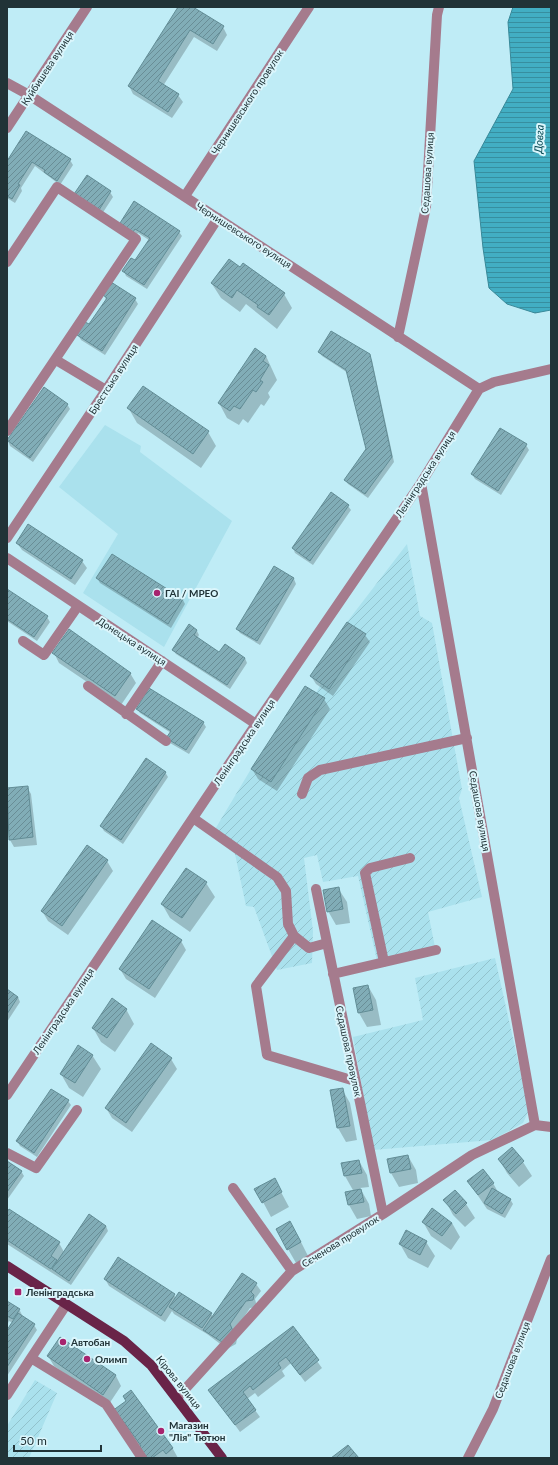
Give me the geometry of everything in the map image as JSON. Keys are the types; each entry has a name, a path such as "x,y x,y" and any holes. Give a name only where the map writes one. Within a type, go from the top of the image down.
{"main road":[{"name":"Кірова вулиця","path":"7,1266 124,1341 152,1365 222,1458"}],"street":[{"name":"Куйбишева вулиця","path":"7,128 87,7"},
{"name":"Чернишевського провулок","path":"185,196 309,7"},
{"name":"Седашова вулиця","path":"398,337 426,207 437,15 439,7"},
{"name":"Чернишевського вулиця","path":"7,83 29,95 185,196 479,389"},
{"path":"7,262 57,187 136,239 7,431"},
{"name":"Брестська вулиця","path":"7,538 218,218"},
{"path":"56,360 106,390"},
{"path":"479,389 494,382 551,369"},
{"name":"Ленінградська вулиця","path":"7,1095 256,724 421,483 479,389"},
{"name":"Седашова вулиця","path":"421,483 535,1125"},
{"name":"Донецька вулиця","path":"7,558 256,724"},
{"path":"23,641 44,655 78,606"},
{"path":"126,714 162,661"},
{"path":"88,686 166,741"},
{"path":"302,794 308,778 320,770 467,738"},
{"path":"193,818 278,877 286,891 288,924 294,936 309,948 327,943"},
{"path":"384,962 365,872 370,868 410,858"},
{"name":"Седашова провулок","path":"316,888 383,1214"},
{"path":"294,936 256,986 267,1055 356,1081"},
{"path":"333,974 436,950"},
{"path":"7,1153 36,1168 77,1110"},
{"path":"535,1125 551,1127"},
{"name":"Сєченова провулок","path":"177,1398 292,1271 472,1156 535,1125"},
{"path":"233,1188 292,1271"},
{"name":"Седашова вулиця","path":"468,1458 493,1409 551,1259"},
{"path":"7,1395 66,1305"},
{"path":"31,1358 106,1404 142,1458"}],"shaded area":[{"path":"105,425 141,446 140,452 232,521 164,647 83,593 118,534 59,487"},
{"path":"407,544 420,616 432,623 462,789 459,798 482,897 428,912 436,952 378,965 358,876 323,882 317,855 304,858 313,931 312,963 277,970 254,907 246,906 235,854 211,836 251,769 271,782 325,699 316,693 321,684 329,689 366,635 347,622"},
{"path":"495,958 529,1110 523,1123 492,1140 373,1150 353,1037 423,1020 415,978"},
{"path":"35,1380 57,1393 29,1458 7,1458 7,1426"}],"water":[{"name":"Довга","path":"513,7 551,7 551,310 535,313 507,304 489,288 483,248 474,161 513,89 508,22"}],"building":[{"path":"178,7 193,7 224,26 213,44 190,30 158,81 179,94 168,112 128,86"},
{"path":"26,131 71,159 57,181 44,172 45,170 32,162 18,184 20,185 12,199 7,196 7,161"},
{"path":"87,175 111,191 99,210 74,194"},
{"path":"134,201 180,231 144,285 122,271 131,258 135,260 150,238 135,229 133,232 120,223"},
{"path":"229,259 240,267 243,263 285,293 269,315 237,290 232,298 211,283"},
{"path":"111,282 136,298 102,351 77,335 85,322 89,324 107,298 103,295"},
{"path":"331,331 370,354 392,457 365,494 344,480 366,449 346,370 318,352"},
{"path":"255,348 266,356 263,361 269,365 260,380 263,382 256,392 253,390 240,409 234,406 230,411 218,403"},
{"path":"143,386 209,431 193,454 127,408"},
{"path":"44,387 68,404 30,458 7,440"},
{"path":"500,428 527,444 498,491 471,474"},
{"path":"331,492 349,505 310,561 292,548"},
{"path":"28,524 83,560 71,579 16,543"},
{"path":"112,554 183,599 168,624 96,578"},
{"path":"274,566 294,578 257,641 236,629"},
{"path":"7,589 48,616 34,637 7,619"},
{"path":"347,622 366,634 329,689 310,676"},
{"path":"189,624 197,630 194,635 219,652 225,644 245,658 227,685 172,650"},
{"path":"69,629 131,673 115,696 52,653"},
{"path":"305,686 325,698 271,782 251,769"},
{"path":"149,688 204,722 186,750 166,738 171,731 136,709"},
{"path":"146,758 166,772 121,840 100,826"},
{"path":"28,786 33,837 9,840 7,788"},
{"path":"87,845 108,860 62,926 41,911"},
{"path":"186,868 207,882 182,918 161,904"},
{"path":"339,887 343,909 327,912 323,890"},
{"path":"152,920 182,940 149,989 119,969"},
{"path":"368,985 373,1010 358,1013 353,988"},
{"path":"7,989 18,997 7,1014"},
{"path":"112,998 127,1009 107,1038 92,1028"},
{"path":"151,1043 172,1058 126,1123 105,1108"},
{"path":"78,1045 93,1055 75,1083 60,1074"},
{"path":"343,1088 350,1126 337,1128 330,1090"},
{"path":"51,1089 69,1100 34,1153 16,1141"},
{"path":"512,1147 524,1161 510,1174 498,1159"},
{"path":"408,1155 411,1169 390,1173 387,1159"},
{"path":"359,1160 362,1173 344,1176 341,1163"},
{"path":"7,1161 22,1171 7,1192"},
{"path":"483,1169 494,1183 478,1195 467,1181"},
{"path":"275,1178 282,1192 262,1203 254,1189"},
{"path":"492,1188 511,1199 502,1214 484,1203"},
{"path":"361,1189 364,1202 348,1205 345,1192"},
{"path":"455,1190 467,1203 456,1214 443,1200"},
{"path":"432,1208 452,1223 442,1236 422,1222"},
{"path":"9,1209 60,1242 51,1256 57,1260 51,1269 7,1240 7,1212"},
{"path":"89,1214 106,1226 69,1281 52,1269"},
{"path":"290,1221 301,1242 287,1250 276,1229"},
{"path":"406,1230 427,1241 420,1255 399,1244"},
{"path":"118,1257 175,1294 161,1316 104,1279"},
{"path":"242,1273 257,1283 251,1292 254,1295 253,1300 246,1301 230,1324 233,1331 222,1342 203,1330"},
{"path":"179,1292 212,1313 202,1328 169,1307"},
{"path":"7,1301 20,1309 13,1319 7,1316"},
{"path":"18,1313 35,1324 7,1367 7,1330"},
{"path":"293,1326 319,1360 300,1375 286,1357 278,1363 281,1368 253,1390 250,1386 243,1392 256,1410 235,1425 208,1390"},
{"path":"60,1337 116,1375 103,1395 47,1356"},
{"path":"131,1390 173,1448 166,1454 163,1450 152,1458 147,1458 139,1447 141,1446 124,1422 112,1411 126,1401 123,1396"},
{"path":"348,1445 359,1458 331,1458"}],"place":[{"name":"ГАІ / МРЕО","path":"157,593"},
{"name":"Ленінградська","path":"18,1292"},
{"name":"Автобан","path":"63,1342"},
{"name":"Олимп","path":"87,1359"},
{"name":"Магазин \"Лія\" Тютюн","path":"161,1431"}]}
